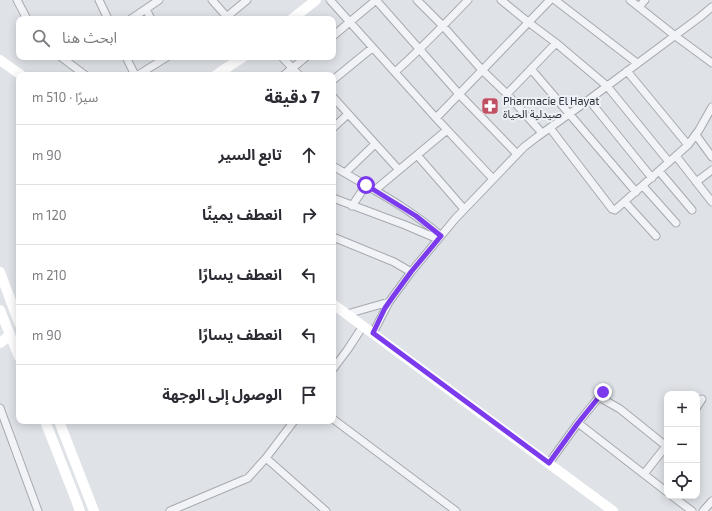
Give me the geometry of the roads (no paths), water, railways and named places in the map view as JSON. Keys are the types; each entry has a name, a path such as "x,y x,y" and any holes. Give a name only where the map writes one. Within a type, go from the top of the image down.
{"main road":[{"path":"296,16 316,0"},
{"path":"0,60 17,72"},
{"path":"220,72 238,60"},
{"path":"0,272 16,313"},
{"path":"336,306 613,511"},
{"path":"0,310 3,326 10,335 16,349"},
{"path":"0,343 10,335"},
{"path":"46,424 80,511"},
{"path":"60,424 94,511"}],"street":[{"path":"17,0 26,16"},
{"path":"99,0 107,16"},
{"path":"136,16 159,0"},
{"path":"212,0 224,16"},
{"path":"228,16 247,0"},
{"path":"330,0 372,48 493,179"},
{"path":"336,34 376,0 459,94 517,154"},
{"path":"417,0 443,26 482,70 507,94 542,133"},
{"path":"395,72 468,0"},
{"path":"501,0 556,43 607,86 669,162"},
{"path":"436,118 550,0"},
{"path":"555,0 637,63"},
{"path":"630,0 712,63"},
{"path":"639,7 645,0"},
{"path":"373,333 389,302 411,272 464,209 517,154 531,141 712,7"},
{"path":"146,9 150,16"},
{"path":"507,94 556,43"},
{"path":"336,78 372,48"},
{"path":"65,60 81,72"},
{"path":"128,60 135,72"},
{"path":"142,72 162,60"},
{"path":"285,60 296,72"},
{"path":"287,72 302,60"},
{"path":"531,69 636,192"},
{"path":"627,71 688,145"},
{"path":"336,100 399,170"},
{"path":"588,100 652,178"},
{"path":"550,128 612,209 615,210 688,145 712,109"},
{"path":"336,125 348,114"},
{"path":"375,190 447,130"},
{"path":"696,135 712,157"},
{"path":"345,173 375,144"},
{"path":"417,155 464,209"},
{"path":"676,156 712,202"},
{"path":"336,168 416,216 440,238"},
{"path":"696,182 712,170"},
{"path":"659,171 692,210"},
{"path":"352,206 366,185"},
{"path":"643,186 676,223"},
{"path":"336,199 440,238"},
{"path":"625,202 656,236"},
{"path":"336,238 394,262 411,272"},
{"path":"347,314 389,302"},
{"path":"336,365 363,326"},
{"path":"549,463 578,423 601,395 664,444"},
{"path":"0,408 38,511"},
{"path":"336,421 456,511"},
{"path":"578,423 664,490"},
{"path":"170,511 248,478 266,458 292,424"},
{"path":"644,474 664,449"},
{"path":"266,458 326,511"},
{"path":"676,499 692,511"},
{"path":"703,511 712,501"}],"place":[{"name":"Pharmacie El Hayat صيدلية الحياة","path":"490,106"}]}
